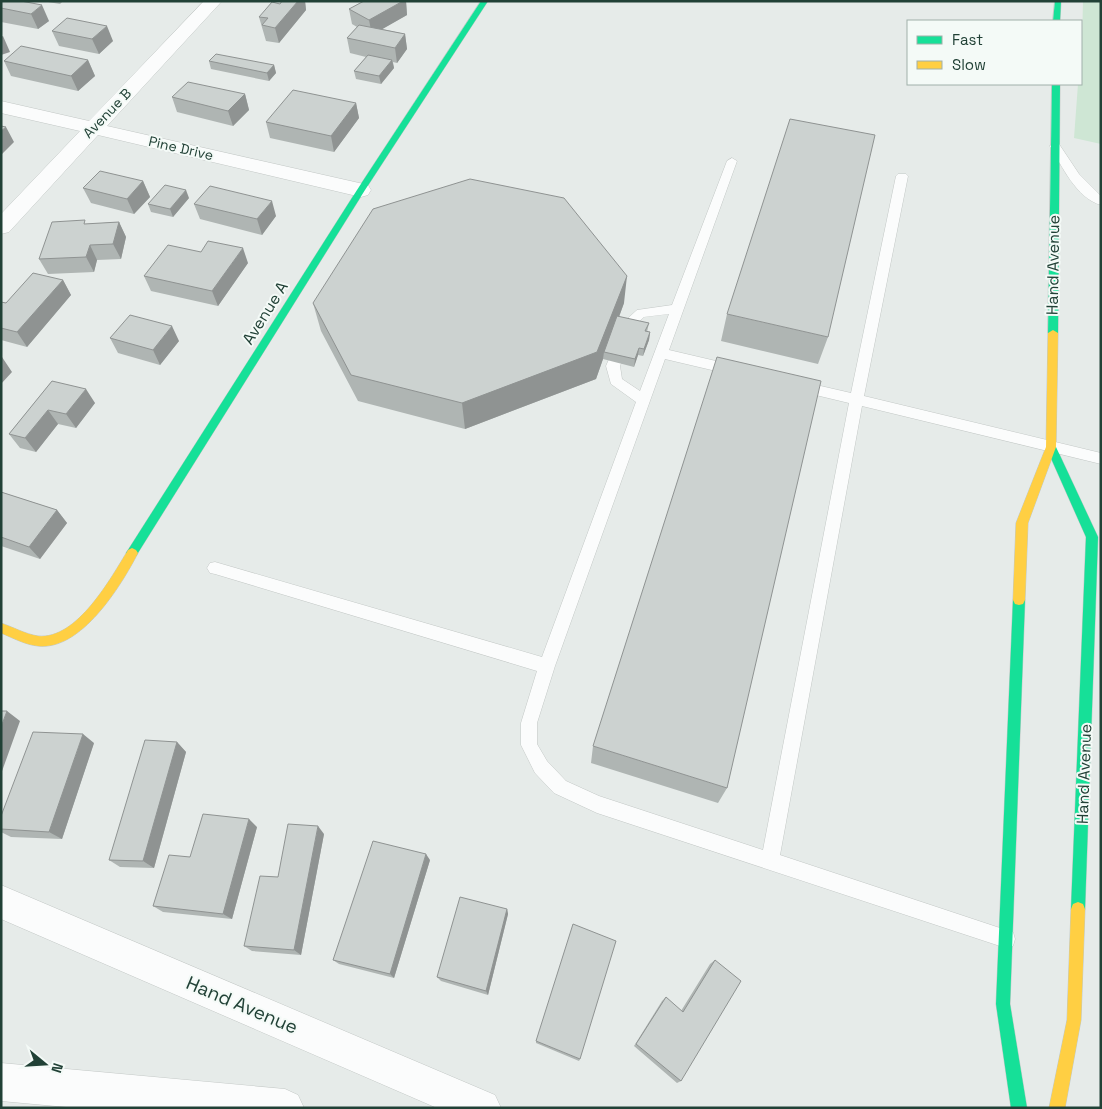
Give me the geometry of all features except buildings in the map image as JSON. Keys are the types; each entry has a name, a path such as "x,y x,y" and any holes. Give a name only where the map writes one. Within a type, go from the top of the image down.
{"street":[{"name":"Avenue B","path":"1,227 214,1"},
{"name":"Avenue A","path":"1,628 39,641 66,636 99,605 361,190 485,1"},
{"path":"1057,20 1058,1"},
{"name":"Hand Avenue","path":"1019,1108 1003,1004 1022,523 1051,447 1056,85"},
{"name":"Pine Drive","path":"1,106 361,190"},
{"name":"Hand Avenue","path":"1051,447 1092,537 1074,1020 1057,1108"},
{"name":"Hand Avenue","path":"1,902 482,1108"},
{"path":"1,1082 285,1108"}],"lane":[{"path":"1055,146 1077,181 1089,195 1101,201"},
{"path":"732,161 547,666 529,723 529,745 541,767 560,787 597,804 1006,939"},
{"path":"770,861 857,400 902,176"},
{"path":"644,401 616,381 613,366 630,323 641,312 678,309"},
{"path":"661,353 745,373"},
{"path":"782,382 956,422 1101,459"},
{"path":"215,568 547,666"}],"green space":[{"path":"1083,1 1101,1 1101,144 1074,138 1078,85 1082,85"}],"traffic: fast":[{"path":"132,553 361,190 485,1"},
{"path":"1057,20 1058,1"},
{"path":"1053,333 1056,85"},
{"path":"1051,447 1092,537 1078,909"},
{"path":"1019,600 1003,1004 1019,1108"}],"traffic: slow":[{"path":"1019,600 1022,523 1051,447 1053,333"},
{"path":"1,628 38,641 53,640 67,634 93,610 132,553"},
{"path":"1057,1108 1074,1020 1078,909"}]}
